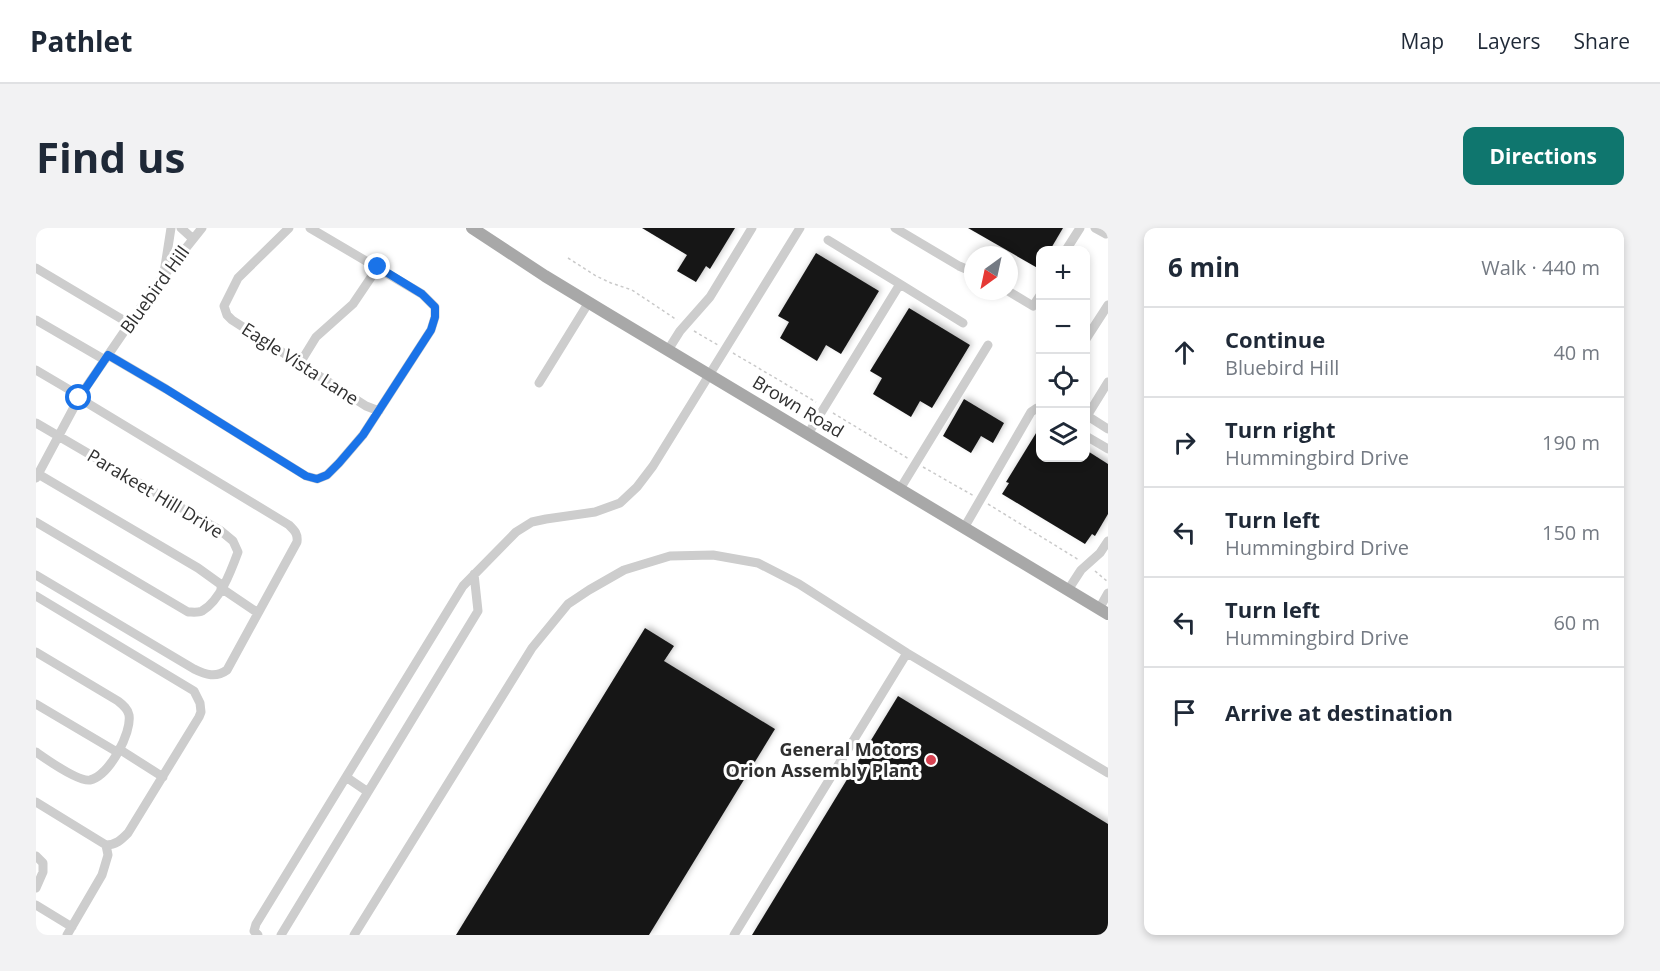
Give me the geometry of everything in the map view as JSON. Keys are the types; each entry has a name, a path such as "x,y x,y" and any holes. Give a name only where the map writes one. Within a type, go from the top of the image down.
{"main road":[{"name":"Brown Road","path":"472,228 668,350 1103,611"}],"street":[{"path":"164,275 171,228"},
{"path":"181,228 192,238"},
{"name":"Bluebird Hill","path":"37,476 79,397 164,275 202,228"},
{"name":"Eagle Vista Lane","path":"290,228 238,278 224,306 227,315 366,406 378,411"},
{"path":"36,320 166,389 306,476 317,479 327,475 363,435 431,330 435,307 422,294 310,228"},
{"path":"668,350 710,297 752,228"},
{"path":"258,935 254,931 256,924 463,586 516,532 532,522 595,512 620,503 637,487 653,466 800,228"},
{"path":"895,228 964,268"},
{"path":"1069,246 1080,228"},
{"path":"1095,228 1106,234 1108,230"},
{"path":"828,240 963,323"},
{"path":"300,363 316,337 353,304 378,267"},
{"path":"36,268 130,324"},
{"path":"808,434 900,284"},
{"path":"1018,297 1033,306 1037,300"},
{"path":"539,383 589,302"},
{"path":"1090,333 1108,305"},
{"path":"900,489 988,345"},
{"path":"36,370 221,484 295,531 298,536 297,542 228,670 218,675 210,675 194,669 36,575"},
{"path":"1090,409 1108,382"},
{"path":"964,528 1031,412 1036,409"},
{"path":"1090,417 1107,426"},
{"name":"Parakeet Hill Drive","path":"36,423 221,531 233,541 238,552 228,578 212,603 201,612 188,612 36,522"},
{"path":"1090,438 1108,449"},
{"path":"37,476 198,568 258,613"},
{"path":"1068,590 1081,570 1100,553 1108,541"},
{"path":"354,935 532,648 568,604 624,570 670,556 713,555 759,563 799,584 908,653 1108,773"},
{"path":"281,935 478,611 474,574"},
{"path":"1103,611 1108,593"},
{"path":"36,596 194,692 200,703 201,712 128,833 113,845 106,845 36,802"},
{"path":"36,652 125,706 129,713 129,724 124,741 105,771 90,780 66,772 36,752"},
{"path":"734,935 908,653"},
{"path":"36,704 163,777"},
{"path":"346,777 368,792"},
{"path":"36,905 70,931 102,875 108,855 106,845"},
{"path":"36,856 43,863 43,872 36,888"}],"path":[{"path":"567,258 611,284 632,290 686,325 1087,565 1108,582"}],"building":[{"path":"642,228 735,228 710,269 706,266 696,282 677,271 687,255"},
{"path":"968,228 1063,228 1052,246 1036,246 1036,267 1018,257 1018,246 999,246"},
{"path":"816,253 879,291 841,354 826,345 817,361 780,338 789,322 778,316"},
{"path":"909,308 970,345 932,408 920,401 911,417 873,394 882,378 870,371"},
{"path":"964,399 1004,423 993,443 981,436 971,453 943,436"},
{"path":"1036,433 1036,462 1090,462 1090,453 1108,464 1108,514 1095,536 1092,534 1085,544 1002,494 1009,483 1006,482"},
{"path":"645,628 674,646 664,661 775,729 649,935 456,935"},
{"name":"General Motors Orion Assembly Plant","path":"898,696 1108,824 1108,935 752,935"}],"place":[{"name":"General Motors Orion Assembly Plant","path":"931,760"}],"route":[{"path":"79,398 108,355 306,476 317,479 327,475 363,435 418,352 431,330 435,317 435,307 422,294 378,267"}]}
